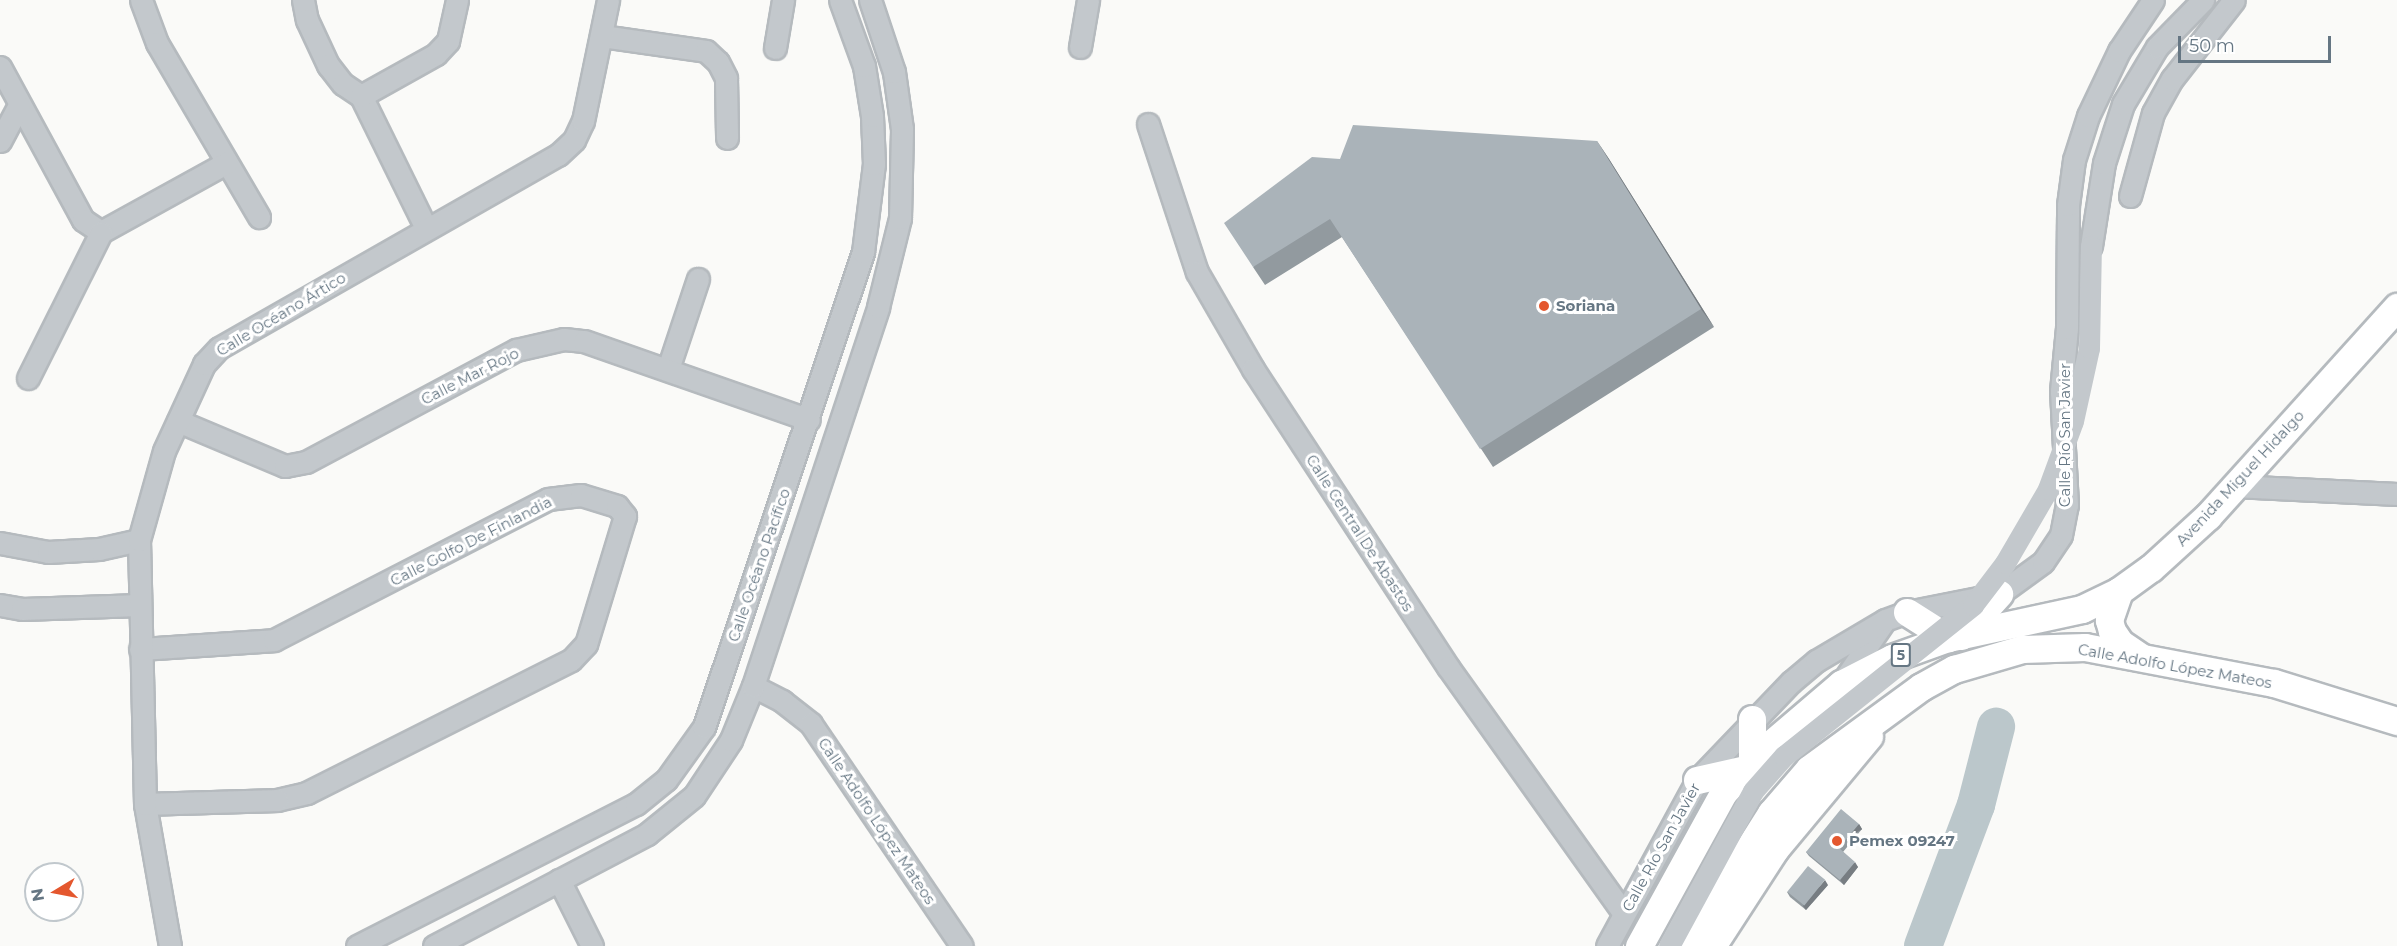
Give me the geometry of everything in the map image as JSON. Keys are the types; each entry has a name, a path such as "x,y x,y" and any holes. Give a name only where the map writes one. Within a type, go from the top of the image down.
{"main road":[{"name":"Avenida Miguel Hidalgo","path":"1639,946 1715,805 1748,765 1841,684 1892,658 1954,637 2082,609 2119,591 2181,543 2397,307"},
{"path":"2119,591 2109,620 2112,631 2120,644 2142,658"},
{"path":"1896,616 1954,637 1999,594"},
{"name":"Calle Adolfo López Mateos","path":"1891,709 1954,669 2022,649 2085,647 2274,683 2397,722"},
{"path":"1687,946 1771,813 1809,769 1891,709"},
{"path":"1712,946 1775,849 1891,709"},
{"path":"1697,780 1748,765 1752,719"}],"street":[{"path":"141,0 157,43 226,164 259,216"},
{"path":"303,0 306,20 328,65 343,84 361,96 426,228"},
{"path":"361,96 436,54 448,41 457,0"},
{"name":"Calle Océano Ártico","path":"170,946 144,804 139,540 164,452 204,364 219,348 426,228 558,155 574,140 583,121 608,0"},
{"path":"775,48 783,0"},
{"name":"Calle Océano Pacífico","path":"357,946 636,804 666,780 705,727 863,252 871,207 874,164 870,106 864,66 840,0"},
{"name":"Calle Océano Pacífico","path":"434,946 647,834 694,796 731,740 753,686 878,307 900,219 902,129 894,72 870,0"},
{"path":"1080,47 1088,0"},
{"name":"Calle Río San Javier","path":"1606,946 1697,780 1752,719 1816,661 1896,616 1999,594 2043,562 2061,535 2067,505 2061,391 2067,328 2068,205 2074,160 2088,116 2119,51 2153,0"},
{"path":"1668,946 1728,831 1753,791 1776,765 1973,605 2005,563 2048,489 2073,421 2089,348 2091,246 2104,163 2123,104 2157,47 2202,0"},
{"path":"2130,196 2153,113 2172,79 2234,0"},
{"path":"602,36 706,51 718,62 726,78 727,138"},
{"path":"0,67 19,106 83,220 101,232"},
{"path":"0,141 19,106"},
{"name":"Calle Central De Abastos","path":"1148,124 1197,272 1253,369 1448,667 1624,914"},
{"path":"28,378 101,232 226,164"},
{"path":"668,369 698,279"},
{"name":"Calle Mar Rojo","path":"178,421 285,466 306,462 516,350 542,343 584,341 808,420"},
{"path":"2254,465 2285,488"},
{"path":"2234,486 2397,494"},
{"name":"Calle Golfo De Finlandia","path":"140,649 274,640 548,500 580,495 617,506 625,516 586,644 571,660 307,793 277,800 144,804"},
{"path":"0,543 48,552 99,549 139,540"},
{"path":"1,606 140,605"},
{"path":"1841,684 1896,616"},
{"name":"Calle Adolfo López Mateos","path":"753,686 782,701 811,724 962,946"},
{"path":"559,880 592,946"},
{"name":"Calle Océano Ártico","path":"165,923 183,946"}],"building":[{"name":"Soriana","path":"1353,125 1597,141 1701,309 1480,449 1330,219 1253,267 1224,223 1312,157 1340,159"},
{"name":"Pemex 09247","path":"1841,809 1859,824 1839,848 1855,862 1840,880 1806,852"},
{"name":"Pemex 09247","path":"1808,866 1825,880 1804,905 1787,892"}],"waterway":[{"path":"1923,946 1976,805 1996,727"}],"place":[{"name":"Soriana","path":"1544,306"},
{"name":"Pemex 09247","path":"1837,841"}]}
